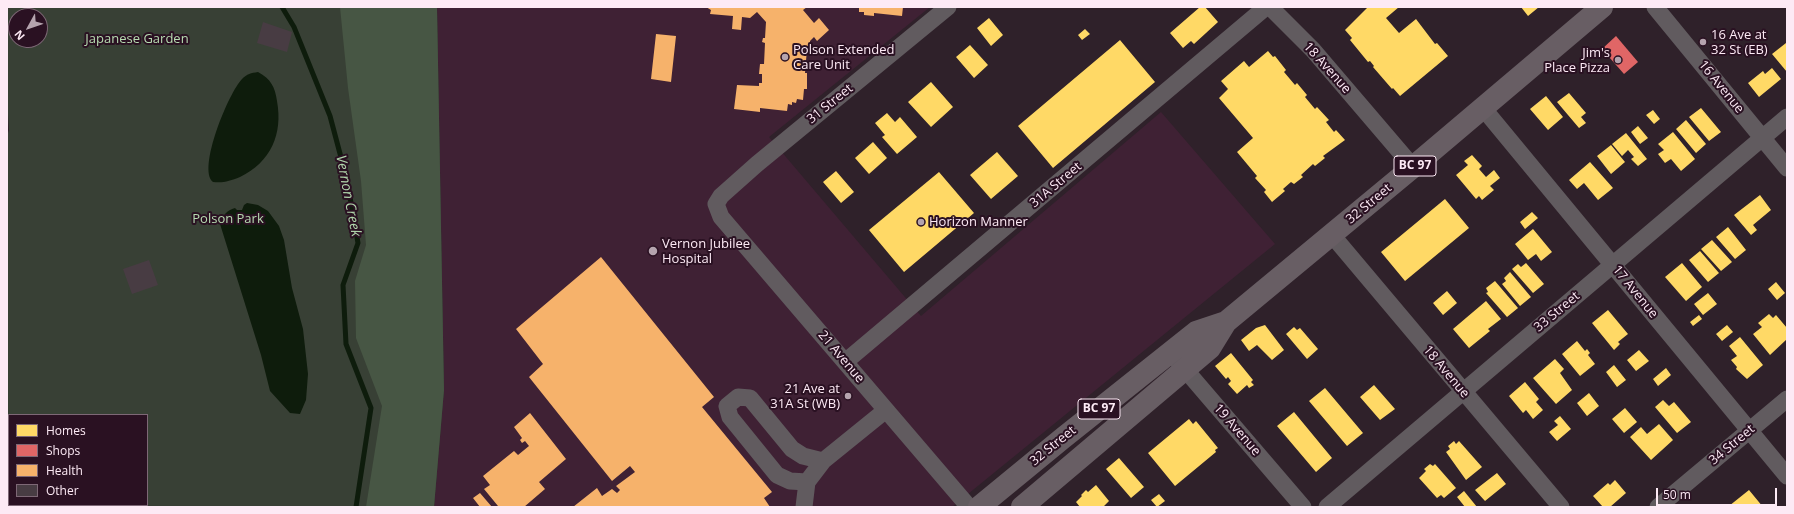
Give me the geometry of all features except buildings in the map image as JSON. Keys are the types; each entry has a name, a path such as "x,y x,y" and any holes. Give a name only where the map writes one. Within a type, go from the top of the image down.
{"highway":[{"name":"32 Street","path":"1022,507 1210,348 1226,322 1332,235 1602,7"},
{"name":"32 Street","path":"979,507 1196,332 1226,322"}],"street":[{"name":"31 Street","path":"716,204 722,196 757,164 948,7"},
{"name":"31A Street","path":"845,362 1266,7"},
{"name":"18 Avenue","path":"1270,7 1313,50 1413,167"},
{"name":"16 Avenue","path":"1655,7 1787,168"},
{"name":"17 Avenue","path":"1483,108 1787,476"},
{"name":"33 Street","path":"1327,507 1787,117"},
{"name":"21 Avenue","path":"716,204 721,217 968,507"},
{"name":"18 Avenue","path":"1332,235 1561,507"},
{"name":"19 Avenue","path":"1171,352 1303,507"},
{"path":"807,482 790,481 777,475 730,417 728,406 738,397 750,398 792,449 803,456 823,461"},
{"name":"34 Street","path":"1658,507 1787,399"},
{"path":"804,507 807,482 823,461 886,410"}],"shaded area":[{"path":"340,7 437,7 444,390 434,507 366,507 382,406 356,338 355,281 366,245 361,181 348,88"},
{"name":"Vernon Jubilee Hospital","path":"437,7 930,7 769,137 921,316 1161,112 1275,244 952,507 434,507 444,390"},
{"path":"258,72 272,84 276,96 278,125 272,146 267,155 251,171 230,181 213,182 209,174 209,162 212,147 223,114 236,87 242,79 249,74"},
{"path":"247,203 258,205 268,211 279,226 284,240 292,288 303,329 308,374 306,400 300,414 290,413 270,391 261,355 220,224 222,218 227,212 235,208 237,210 242,210 244,205"}],"green space":[{"name":"Polson Park","path":"7,7 437,7 444,390 434,507 7,507 7,136 9,130 7,99"}],"waterway":[{"name":"Vernon Creek","path":"282,7 294,27 330,116 347,180 358,243 343,285 346,344 371,408 356,507"}],"place":[{"name":"16 Ave at 32 St (EB)","path":"1703,42"},
{"name":"Polson Extended Care Unit","path":"785,57"},
{"name":"Jim's Place Pizza","path":"1618,60"},
{"name":"Horizon Manner","path":"921,222"},
{"name":"Vernon Jubilee Hospital","path":"653,251"},
{"name":"21 Ave at 31A St (WB)","path":"848,396"}],"park label":[{"name":"Japanese Garden","path":"137,39"}]}
